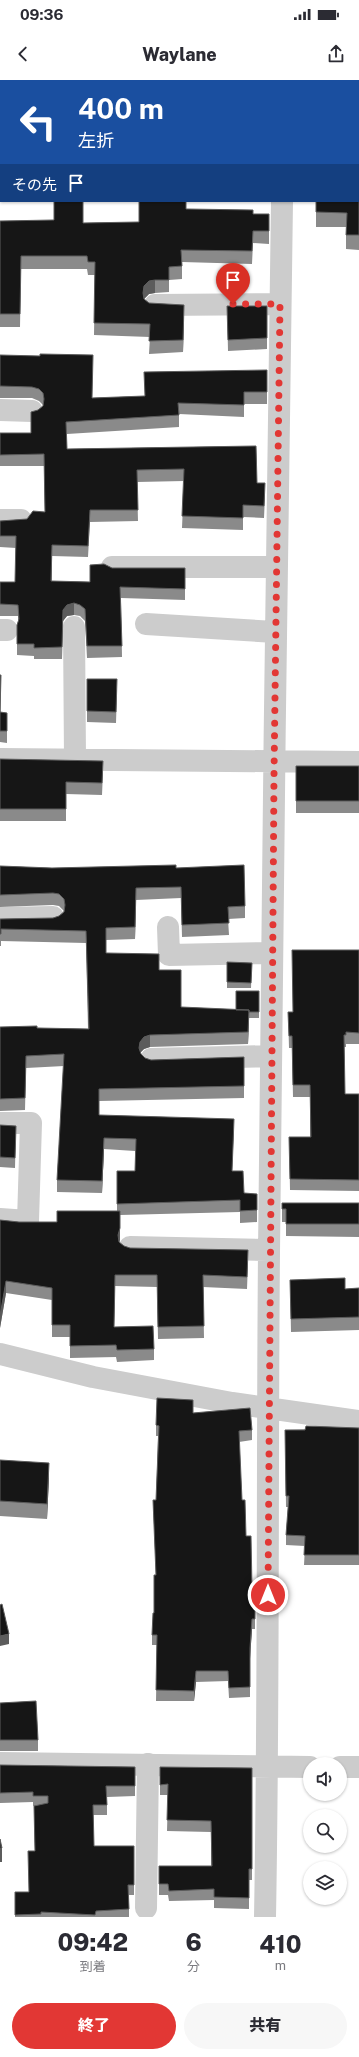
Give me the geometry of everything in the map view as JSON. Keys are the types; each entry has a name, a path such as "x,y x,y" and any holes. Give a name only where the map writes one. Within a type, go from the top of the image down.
{"street":[{"path":"265,1917 268,1766 268,1408 275,632 282,202"},
{"path":"155,305 280,304"},
{"path":"0,410 32,411"},
{"path":"112,567 276,567"},
{"path":"146,624 275,632"},
{"path":"74,627 75,759"},
{"path":"0,758 359,762"},
{"path":"0,918 54,917"},
{"path":"168,927 169,955 272,953"},
{"path":"151,1059 271,1056"},
{"path":"0,1123 31,1123 28,1221 0,1218"},
{"path":"270,1203 292,1203"},
{"path":"130,1247 269,1250"},
{"path":"0,1354 93,1377 232,1404 359,1421"},
{"path":"0,1763 303,1767"},
{"path":"146,1908 148,1764"},
{"path":"347,1767 359,1767"}],"building":[{"path":"54,202 83,202 83,223 139,222 139,202 186,202 186,209 253,210 253,214 269,214 269,231 253,231 252,251 181,250 182,266 169,267 169,280 149,281 144,286 143,293 144,299 149,303 184,305 183,340 149,341 150,324 94,323 95,262 88,262 87,256 21,256 20,314 0,314 0,221 54,220"},
{"path":"316,202 359,202 359,235 346,235 347,213 316,212"},
{"path":"227,306 267,306 267,338 228,340"},
{"path":"40,354 93,355 92,398 145,396 144,372 267,370 267,392 244,392 244,405 178,403 179,415 66,422 67,449 256,446 257,483 265,483 264,506 243,505 243,518 182,516 184,469 137,470 138,510 90,510 88,546 52,545 51,581 90,582 90,565 104,564 112,568 185,568 185,589 120,587 122,646 87,646 85,609 74,603 67,605 63,610 62,647 34,648 34,644 17,644 17,625 19,619 18,605 0,604 0,582 15,582 16,536 0,536 0,521 27,519 33,511 45,512 44,454 0,455 0,433 31,433 31,412 38,410 43,406 43,393 39,389 32,387 0,386 0,355 40,356"},
{"path":"0,675 1,675 0,712"},
{"path":"87,679 117,679 116,712 87,711"},
{"path":"0,712 7,713 7,731 0,731"},
{"path":"0,759 103,761 102,783 66,782 66,809 0,809"},
{"path":"296,766 359,766 359,801 296,801"},
{"path":"176,865 176,868 244,865 245,906 228,907 229,923 182,925 181,887 136,888 135,927 106,928 106,953 159,954 159,970 181,970 181,1007 249,1010 248,1032 150,1035 144,1037 140,1042 139,1048 141,1054 145,1058 151,1060 244,1057 244,1086 99,1089 99,1115 234,1119 232,1171 243,1171 244,1193 257,1194 257,1210 240,1211 240,1200 117,1204 117,1171 135,1171 136,1139 104,1138 102,1181 57,1180 64,1054 26,1056 25,1098 0,1099 0,1027 37,1026 37,1028 89,1029 86,931 1,929 0,934 0,919 53,918 64,912 65,905 64,899 59,894 53,893 0,895 0,866 52,868"},
{"path":"292,950 359,950 359,1033 346,1032 346,1035 344,1035 345,1094 359,1094 359,1180 290,1179 289,1137 311,1137 310,1085 293,1085 292,1036 289,1036 288,1012 293,1012"},
{"path":"227,962 252,963 251,983 227,982"},
{"path":"236,991 259,991 259,1012 236,1010"},
{"path":"0,1125 16,1126 15,1158 0,1157"},
{"path":"282,1203 359,1203 359,1224 286,1224 286,1209 282,1209"},
{"path":"57,1211 120,1211 120,1228 118,1235 119,1242 130,1248 248,1250 247,1277 203,1275 204,1326 158,1327 157,1275 115,1275 114,1327 153,1326 154,1349 117,1350 116,1345 70,1346 70,1325 52,1325 52,1288 6,1281 0,1316 0,1220 19,1222 57,1222"},
{"path":"345,1278 345,1289 359,1288 359,1317 291,1319 290,1280"},
{"path":"157,1398 193,1400 193,1413 250,1408 252,1430 239,1431 242,1500 245,1500 246,1536 251,1536 252,1589 255,1589 255,1619 252,1619 250,1648 250,1687 229,1688 228,1671 196,1671 194,1691 156,1690 157,1635 152,1635 154,1613 154,1575 156,1575 153,1500 156,1500 159,1426 156,1425"},
{"path":"306,1426 359,1428 359,1555 304,1555 305,1536 286,1535 289,1496 286,1496 285,1430 305,1430"},
{"path":"0,1460 49,1463 47,1504 0,1501"},
{"path":"2,1604 9,1634 0,1636 0,1605"},
{"path":"36,1701 38,1740 0,1740 0,1703"},
{"path":"0,1765 135,1767 135,1786 106,1786 107,1805 93,1805 94,1846 134,1846 134,1885 128,1885 129,1909 96,1911 95,1915 41,1912 41,1914 15,1915 15,1892 29,1892 28,1851 35,1851 34,1806 48,1803 48,1796 33,1796 33,1792 0,1793"},
{"path":"160,1767 252,1768 252,1869 249,1869 249,1898 214,1897 214,1889 169,1891 168,1884 159,1884 159,1866 212,1866 211,1821 167,1820 168,1784 160,1785"}],"route":[{"path":"233,304 280,304 268,1392 268,1595"}]}
